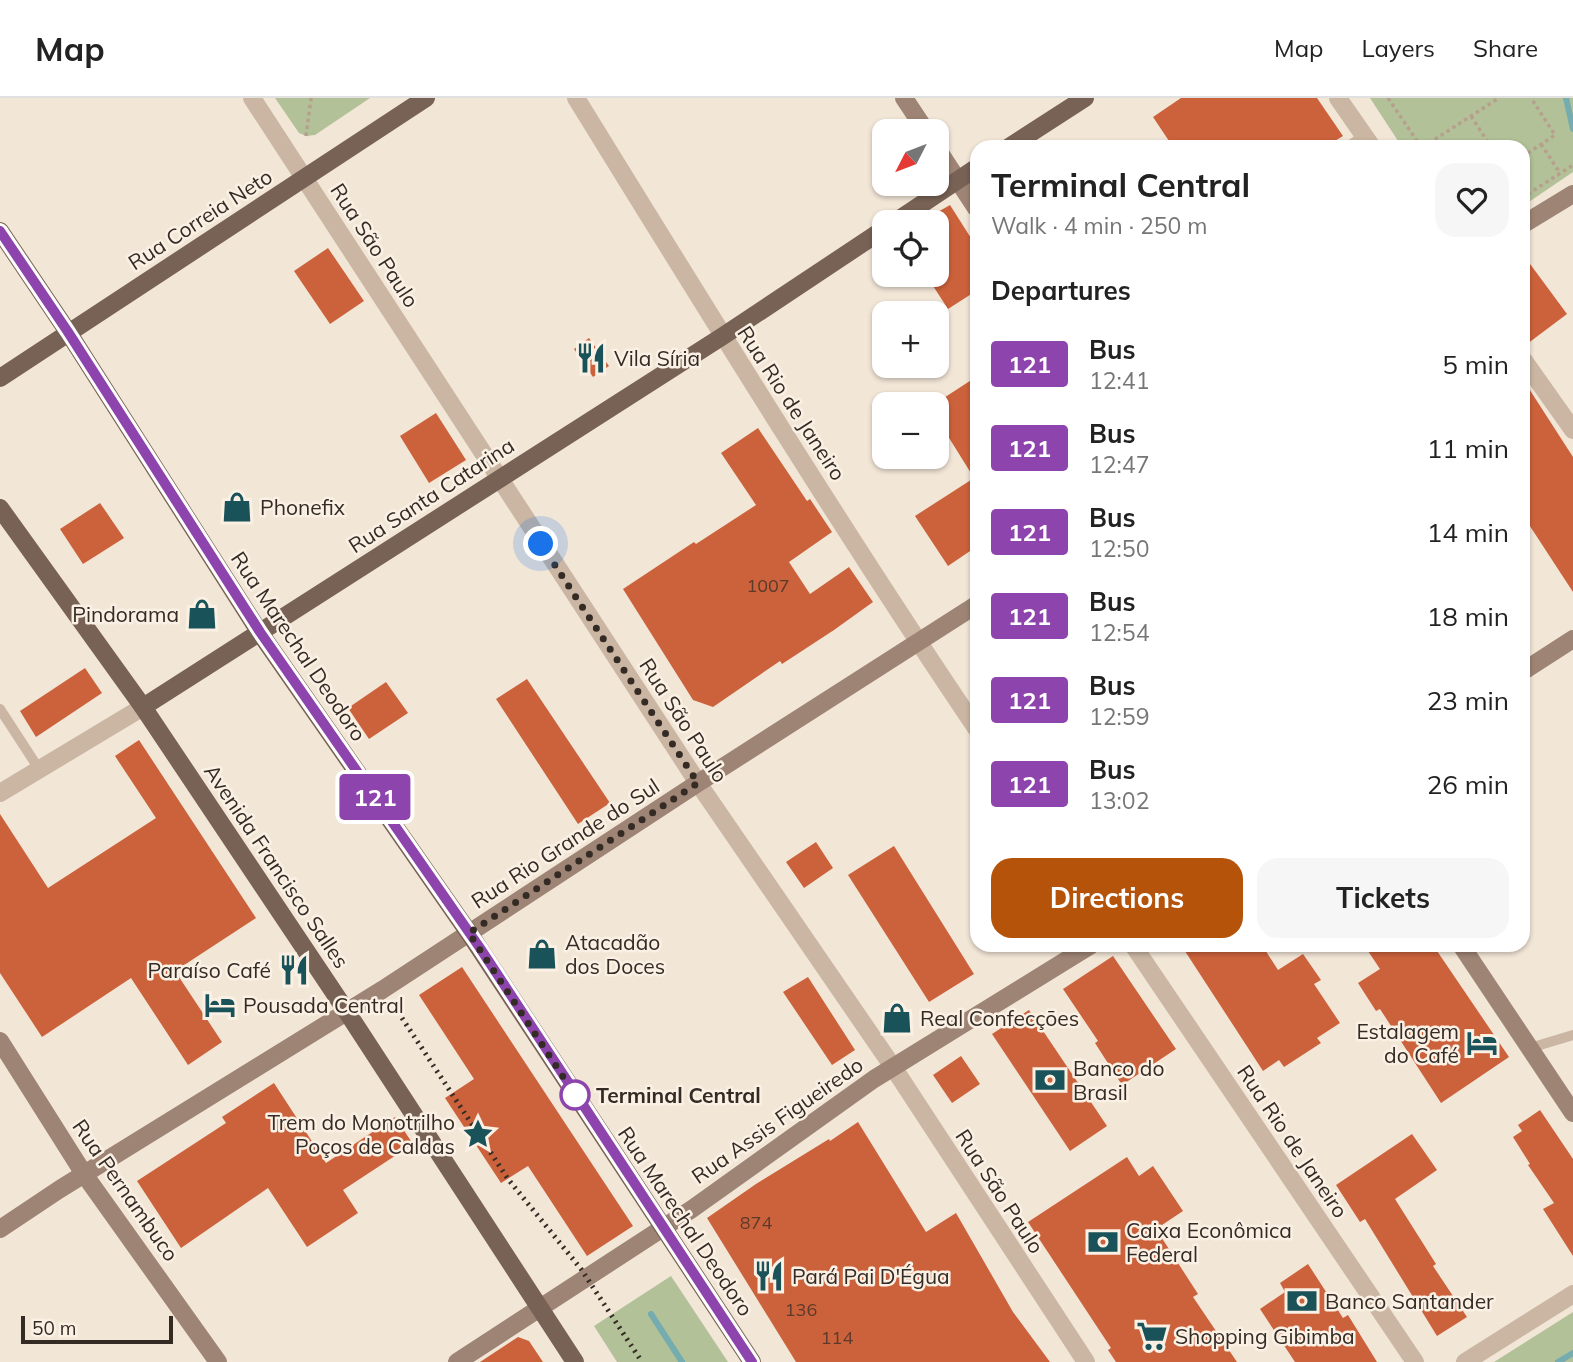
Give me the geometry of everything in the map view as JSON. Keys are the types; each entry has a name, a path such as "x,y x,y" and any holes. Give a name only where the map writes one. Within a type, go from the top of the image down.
{"main road":[{"name":"Rua Correia Neto","path":"0,378 426,98"},
{"path":"1020,140 1085,98"},
{"path":"913,210 970,172"},
{"name":"Rua Marechal Deodoro","path":"0,231 68,332 260,632 469,933 752,1362"},
{"name":"Rua Santa Catarina","path":"143,707 723,336 872,237"},
{"name":"Avenida Francisco Salles","path":"1,511 143,707 347,1012 575,1362"}],"street":[{"name":"Rua São Paulo","path":"252,98 698,783 893,1067 1086,1362"},
{"name":"Rua Rio de Janeiro","path":"576,98 723,336 970,719"},
{"path":"904,98 918,119"},
{"path":"1338,98 1367,140"},
{"path":"949,167 970,199"},
{"path":"1530,220 1573,194"},
{"path":"1530,369 1573,430"},
{"name":"Rua Rio Grande do Sul","path":"0,1229 347,1012 970,609"},
{"path":"1530,666 1573,639"},
{"name":"Rua Santa Catarina","path":"0,793 143,707"},
{"name":"Rua Assis Figueiredo","path":"457,1362 631,1249 893,1067 1080,952"},
{"name":"Rua Rio de Janeiro","path":"1138,952 1415,1362"},
{"path":"1466,952 1573,1113"},
{"name":"Rua Pernambuco","path":"0,1041 84,1174 218,1362"},
{"path":"1465,1362 1573,1294"}],"lane":[{"path":"0,709 39,768"},
{"path":"1531,1048 1573,1035"}],"path":[{"path":"306,136 311,98"},
{"path":"1388,98 1417,140"},
{"path":"1433,140 1499,98"},
{"path":"1530,152 1555,135 1531,98"},
{"path":"1471,116 1486,140"},
{"path":"1541,144 1560,173"},
{"path":"1530,193 1573,165"}],"green space":[{"path":"275,98 370,98 315,135 306,136 299,133"},
{"path":"1370,98 1573,98 1573,172 1530,201 1530,140 1397,140"},
{"path":"671,1276 728,1362 617,1362 594,1326"},
{"path":"1573,1312 1573,1362 1494,1362"}],"building":[{"path":"1181,98 1317,98 1343,136 1336,140 1168,140 1153,117"},
{"path":"950,205 970,237 970,295 949,308 949,301 943,301 934,287 949,287 949,210 941,210"},
{"path":"328,248 364,301 330,324 294,271"},
{"path":"1530,264 1567,314 1530,342"},
{"name":"Vila Síria","path":"589,338 609,366 593,377 574,349"},
{"path":"970,381 970,472 949,438 949,395"},
{"path":"1530,390 1573,457 1573,592 1530,526"},
{"path":"436,413 466,460 429,483 400,436"},
{"path":"758,428 807,501 810,499 832,532 789,562 810,594 849,567 873,602 713,707 693,700 623,589 756,505 721,453"},
{"path":"970,481 970,551 948,566 915,516"},
{"path":"100,503 124,538 83,564 60,529"},
{"path":"85,668 102,693 36,737 20,711"},
{"path":"527,679 610,803 578,824 496,699"},
{"path":"386,682 408,713 369,739 348,708"},
{"path":"139,740 256,918 175,971 222,1042 188,1065 131,978 42,1037 0,973 0,814 48,888 156,818 115,756"},
{"path":"816,842 833,868 804,888 786,862"},
{"path":"894,846 974,974 929,1002 848,875"},
{"path":"1186,952 1266,952 1278,970 1303,954 1321,980 1314,984 1340,1023 1317,1038 1321,1043 1284,1067 1279,1060 1263,1071"},
{"path":"1369,952 1438,952 1509,1057 1441,1103 1380,1009 1376,1011 1358,983 1380,969"},
{"path":"1113,956 1176,1049 1122,1085 1095,1043 1098,1041 1063,989"},
{"name":"Terminal Central","path":"462,967 633,1226 587,1256 528,1166 501,1183 445,1098 474,1079 419,995"},
{"path":"808,977 855,1050 832,1065 783,992"},
{"name":"Banco do Brasil","path":"1029,1010 1107,1126 1070,1151 992,1034"},
{"path":"961,1056 980,1084 952,1103 933,1075"},
{"path":"274,1083 326,1163 395,1117 413,1144 343,1190 358,1213 307,1247 268,1188 181,1248 137,1181 226,1123 222,1117"},
{"path":"1540,1110 1573,1159 1573,1256 1543,1209 1554,1203 1513,1137 1522,1131 1518,1125"},
{"path":"858,1122 926,1232 956,1213 1013,1312 1050,1362 796,1362 707,1218 756,1184"},
{"path":"1412,1134 1437,1170 1395,1199 1436,1264 1433,1266 1467,1317 1437,1336 1365,1219 1360,1222 1336,1185"},
{"path":"1127,1157 1139,1176 1153,1166 1183,1211 1156,1229 1198,1294 1193,1297 1237,1362 1116,1362 1108,1350 1111,1348 1028,1222"},
{"path":"1308,1264 1343,1318 1348,1315 1377,1362 1295,1362 1260,1309 1285,1292 1280,1283"},
{"path":"518,1337 529,1341 543,1362 480,1362"}],"waterway":[{"path":"1566,98 1573,129"},
{"path":"651,1314 682,1362"},
{"path":"1558,1362 1573,1353"}],"railway":[{"path":"402,1018 508,1179 581,1269 642,1362"}],"bus line":[{"name":"121","path":"0,231 68,332 260,632 480,948 641,1197 752,1362"}],"place":[{"name":"Vila Síria","path":"591,358"},
{"name":"Phonefix","path":"237,507"},
{"name":"Pindorama","path":"202,614"},
{"name":"Atacadão dos Doces","path":"542,954"},
{"name":"Paraíso Café","path":"294,970"},
{"name":"Pousada Central","path":"220,1005"},
{"name":"Real Confecçōes","path":"897,1018"},
{"name":"Estalagem do Café","path":"1482,1043"},
{"name":"Banco do Brasil","path":"1050,1080"},
{"name":"Terminal Central","path":"575,1095"},
{"name":"Trem do Monotrilho Poços de Caldas","path":"478,1134"},
{"name":"Caixa Econômica Federal","path":"1103,1242"},
{"name":"Pará Pai D'Égua","path":"769,1276"},
{"name":"Banco Santander","path":"1302,1301"},
{"name":"Shopping Gibimba","path":"1152,1336"}],"route":[{"path":"541,544 698,783 469,933 581,1104 575,1095"}]}
